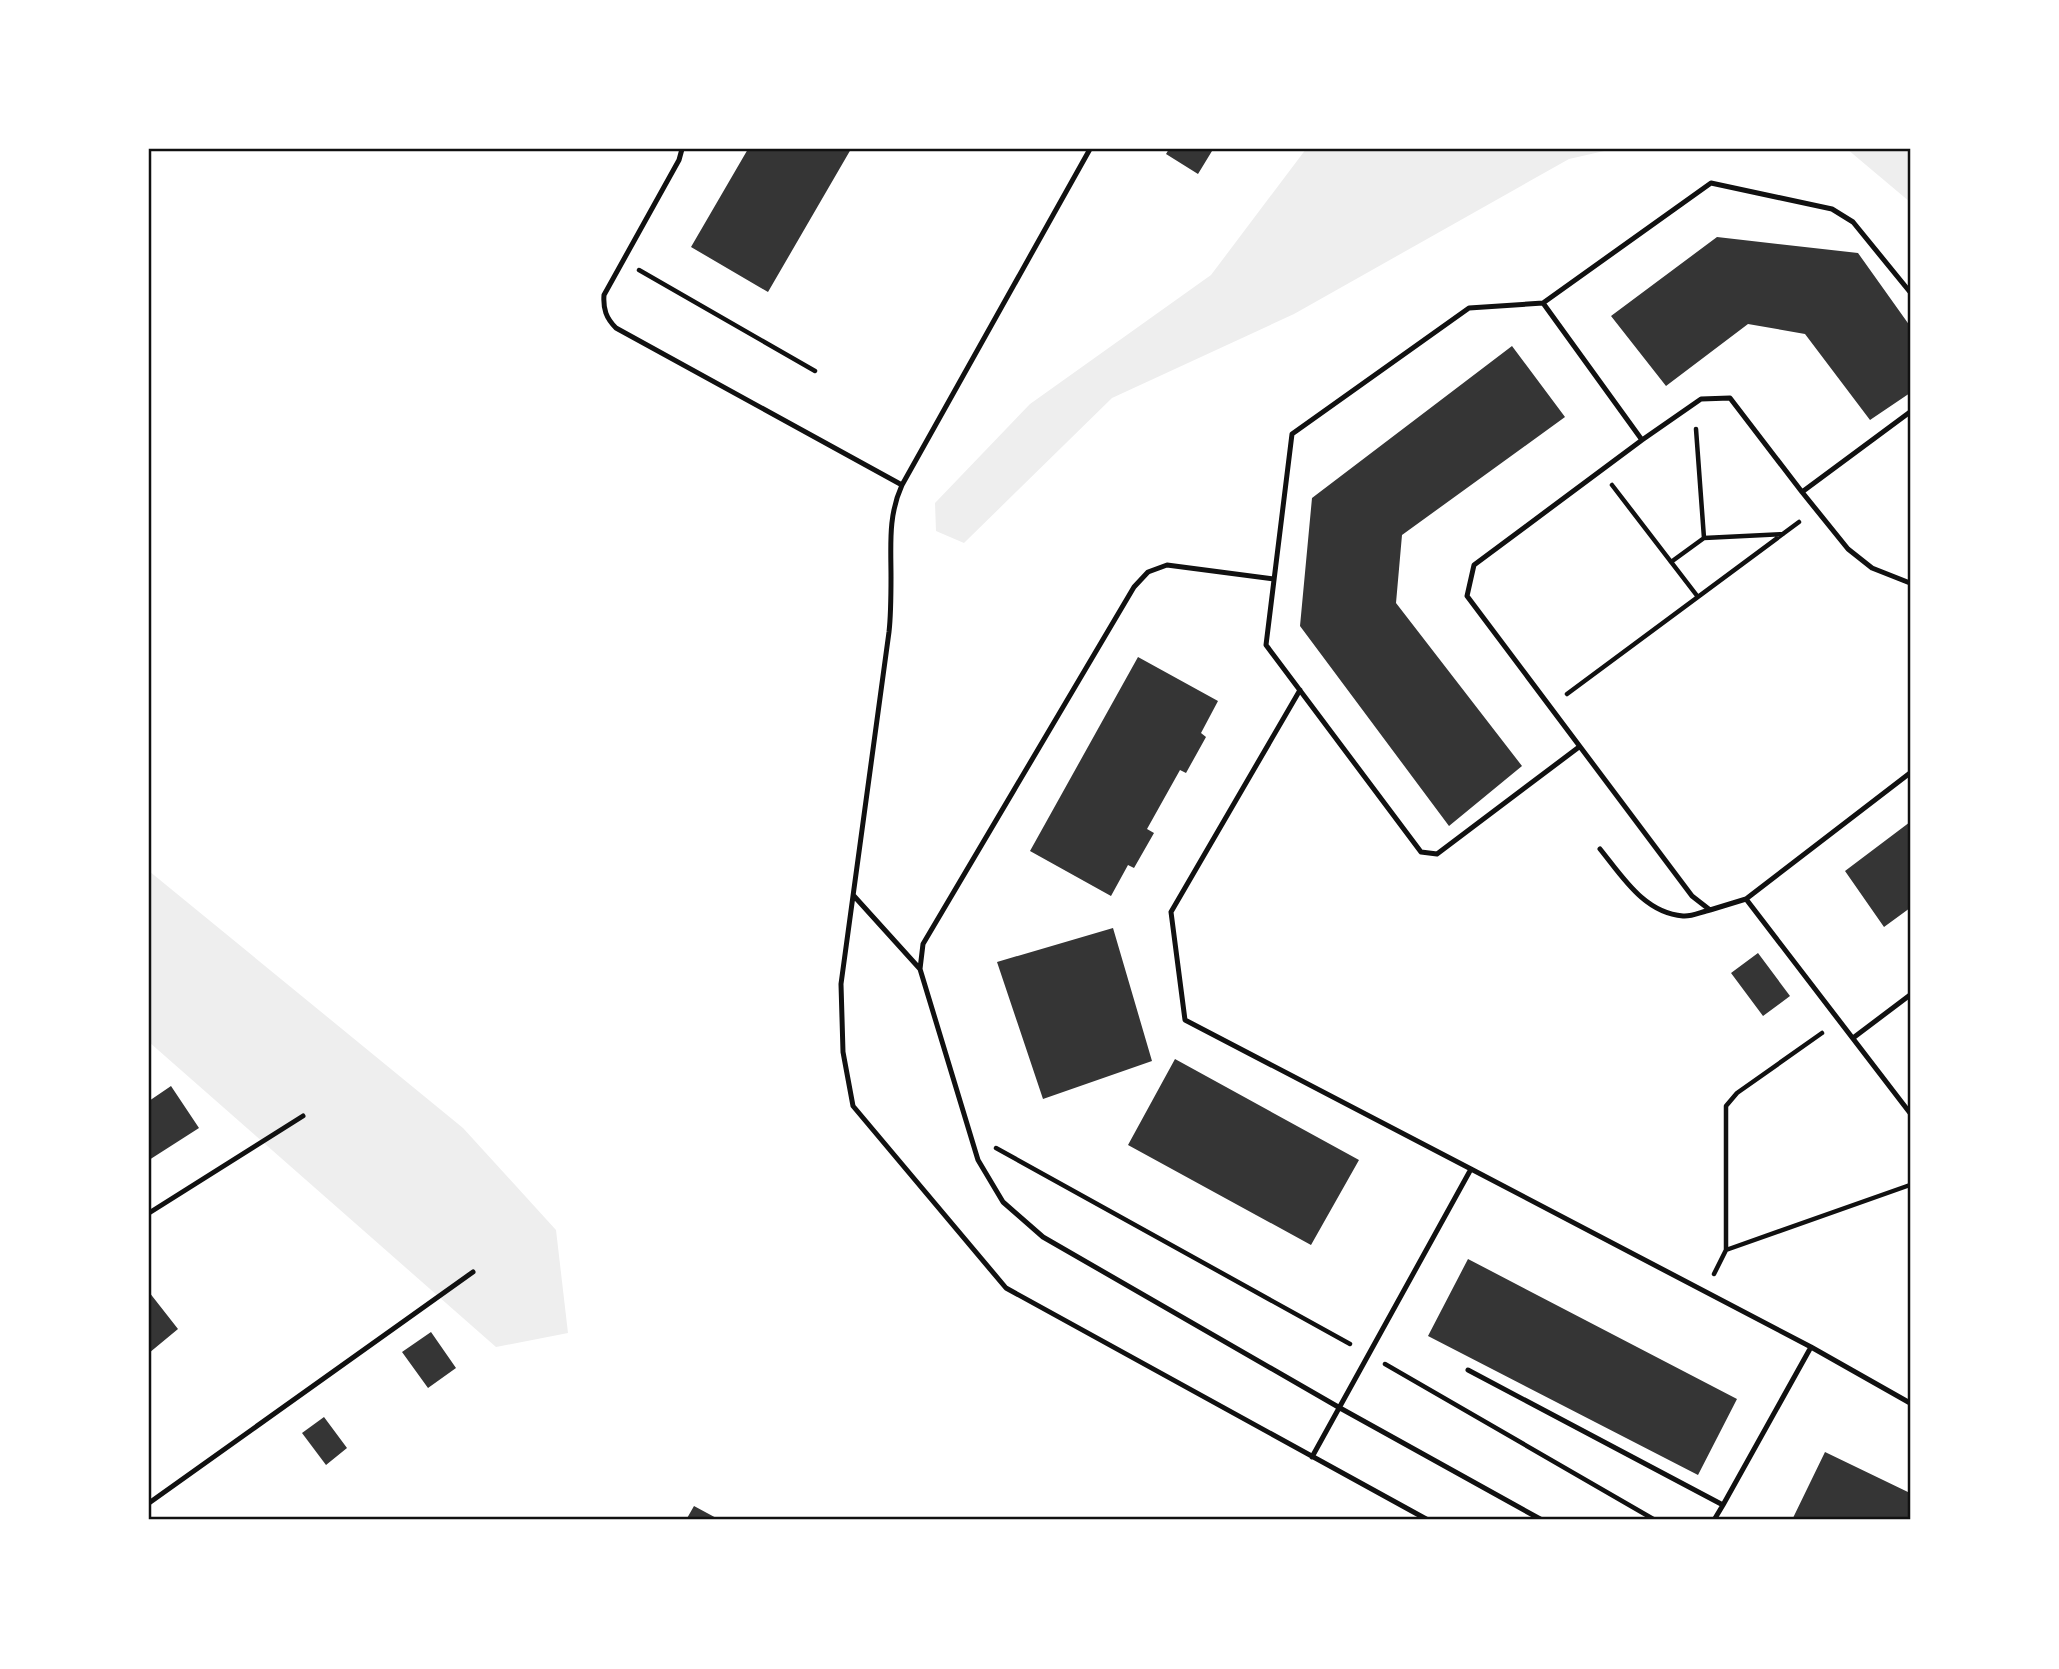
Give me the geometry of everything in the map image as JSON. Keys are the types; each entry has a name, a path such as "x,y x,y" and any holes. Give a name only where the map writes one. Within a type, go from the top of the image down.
{"lane":[{"path":"682,149 679,160 604,295 603,305 609,321 616,328 902,485"},
{"path":"1090,149 895,499 890,522 890,632 841,984 842,1052 853,1106 1006,1289 1428,1520"},
{"path":"1579,747 1437,854 1421,852 1266,645 1292,434 1469,308 1543,303 1711,183 1832,208 1853,222 1910,292"},
{"path":"1543,303 1642,440"},
{"path":"1710,910 1692,896 1467,596 1474,565 1701,399 1730,398 1848,549 1872,568 1910,583"},
{"path":"1802,492 1910,412"},
{"path":"1274,579 1167,565 1148,572 1134,587 923,944 920,969 978,1160 1003,1202 1043,1237 1340,1408 1542,1520"},
{"path":"1300,690 1171,912 1185,1020 1811,1347 1910,1403"},
{"path":"1600,849 1636,894 1662,911 1685,916 1710,910 1746,899 1910,773"},
{"path":"854,896 920,969"},
{"path":"1746,899 1910,1113"},
{"path":"1853,1038 1910,995"},
{"path":"149,1213 303,1116"},
{"path":"1312,1457 1471,1169"},
{"path":"149,1503 473,1272"},
{"path":"1714,1520 1811,1347"},
{"path":"1468,1370 1723,1505"}],"path":[{"path":"623,261 815,371"},
{"path":"1694,404 1704,538"},
{"path":"1600,471 1698,597"},
{"path":"1550,707 1816,510"},
{"path":"1671,562 1704,538 1784,534"},
{"path":"1840,1021 1737,1093 1726,1106 1726,1250 1910,1185"},
{"path":"971,1134 1369,1355 1655,1520"}],"shaded area":[{"path":"1306,149 1613,149 1569,159 1294,314 1112,398 964,543 936,531 935,503 1030,404 1211,275"},
{"path":"1847,149 1910,149 1910,202"},
{"path":"149,871 463,1128 556,1230 568,1333 496,1347 149,1042"}],"building":[{"path":"748,149 851,149 768,292 691,247"},
{"path":"1169,149 1212,151 1198,174 1166,154"},
{"path":"1717,237 1858,253 1910,326 1910,393 1870,420 1805,334 1748,324 1666,386 1611,316"},
{"path":"1512,346 1565,417 1402,535 1396,603 1522,766 1449,826 1300,626 1312,498"},
{"path":"1138,657 1218,701 1201,733 1206,737 1186,773 1180,770 1147,829 1154,833 1134,868 1128,865 1111,896 1030,851"},
{"path":"1910,822 1910,908 1884,927 1845,871"},
{"path":"1113,928 1152,1061 1043,1099 997,962"},
{"path":"1758,953 1790,996 1763,1016 1731,973"},
{"path":"1175,1059 1359,1160 1311,1245 1128,1145"},
{"path":"171,1086 199,1128 149,1160 149,1101"},
{"path":"1468,1259 1737,1399 1698,1475 1428,1336"},
{"path":"149,1292 178,1329 149,1353"},
{"path":"431,1332 456,1368 428,1388 402,1352"},
{"path":"324,1417 347,1448 326,1465 302,1433"},
{"path":"1825,1452 1910,1493 1910,1520 1792,1520"},
{"path":"694,1506 720,1520 686,1520"}]}
